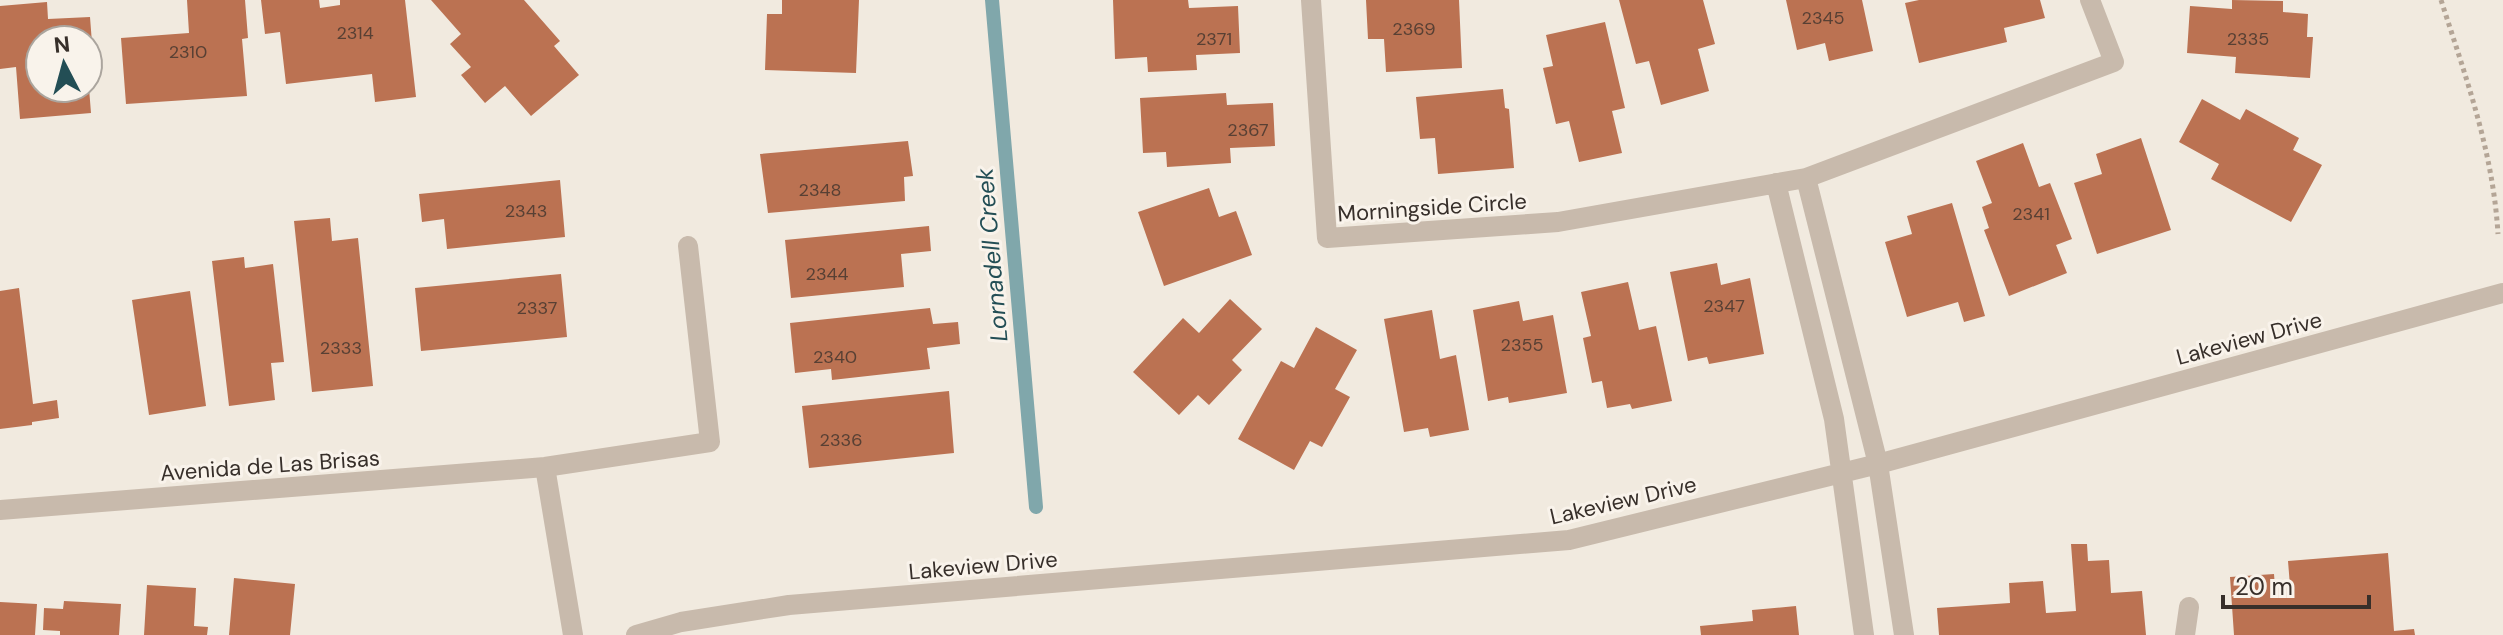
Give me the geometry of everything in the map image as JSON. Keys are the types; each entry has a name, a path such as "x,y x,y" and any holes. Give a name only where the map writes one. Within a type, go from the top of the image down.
{"street":[{"name":"Morningside Circle","path":"1311,0 1327,238 1558,222 1806,178 2114,62 2090,0"},
{"path":"1806,178 1878,464 1904,635"},
{"path":"1776,183 1834,419 1864,635"},
{"name":"Avenida de Las Brisas","path":"0,510 545,467 710,442 688,246"},
{"name":"Lakeview Drive","path":"636,635 682,629 789,605 1569,540 1878,464 2503,293"},
{"path":"545,467 573,635"},
{"path":"2185,635 2189,607"}],"path":[{"path":"2441,0 2486,143 2497,205 2498,234"}],"building":[{"path":"187,0 245,0 248,38 242,39 247,96 126,104 121,38 189,33"},
{"path":"261,0 319,0 320,8 340,5 340,0 405,0 416,97 375,102 372,74 286,84 280,32 265,34"},
{"path":"431,0 524,0 560,41 554,46 579,75 531,116 505,86 485,103 461,75 471,67 450,44 461,34"},
{"path":"782,0 859,0 856,73 765,70 767,14 782,14"},
{"path":"1113,0 1188,0 1189,8 1238,6 1240,53 1196,55 1197,70 1148,72 1147,57 1115,59"},
{"path":"1366,0 1459,0 1462,68 1386,72 1384,39 1368,39"},
{"path":"1619,0 1703,0 1715,44 1698,49 1709,91 1661,105 1649,61 1636,64"},
{"path":"1786,0 1862,0 1873,51 1829,61 1825,43 1797,50"},
{"path":"1919,0 2040,0 2045,18 2004,28 2007,42 1919,63 1905,3"},
{"path":"2232,0 2283,1 2283,12 2308,14 2307,37 2313,37 2310,78 2235,73 2236,57 2187,53 2190,6 2232,9"},
{"path":"47,2 48,19 90,17 91,24 24,24 24,104 90,104 91,113 20,119 16,67 0,69 0,6"},
{"path":"1605,22 1625,108 1612,111 1622,153 1579,162 1569,121 1556,124 1543,68 1553,66 1546,35"},
{"path":"1503,89 1505,108 1509,109 1514,168 1438,174 1435,138 1420,139 1416,97"},
{"path":"1226,93 1227,105 1273,103 1275,146 1230,148 1231,163 1167,167 1166,152 1143,153 1140,98"},
{"path":"2202,99 2240,120 2246,109 2299,138 2293,150 2322,165 2291,222 2211,179 2219,164 2179,142"},
{"path":"2141,138 2171,230 2097,254 2074,183 2102,174 2096,154"},
{"path":"908,141 913,176 904,177 905,201 768,213 760,154"},
{"path":"2023,143 2039,187 2050,183 2072,239 2056,245 2067,273 2009,296 1984,230 1989,228 1982,207 1992,203 1976,161"},
{"path":"560,180 565,237 447,249 444,219 422,222 419,194"},
{"path":"1209,188 1219,217 1236,211 1252,255 1164,286 1138,212"},
{"path":"1952,203 1985,316 1964,322 1958,302 1907,317 1885,242 1912,234 1907,216"},
{"path":"330,218 332,241 358,238 373,386 312,392 294,221"},
{"path":"929,226 931,251 901,254 904,287 791,298 785,240"},
{"path":"244,257 245,268 273,264 284,362 271,363 275,400 229,406 212,261"},
{"path":"1717,263 1721,285 1750,278 1764,354 1709,364 1707,357 1688,361 1670,272"},
{"path":"561,274 567,337 421,351 415,288"},
{"path":"1628,282 1639,330 1656,326 1672,401 1632,409 1630,404 1607,408 1602,381 1592,383 1583,338 1591,336 1581,292"},
{"path":"19,288 33,404 57,400 59,418 0,429 0,291"},
{"path":"190,291 206,406 149,415 132,300"},
{"path":"1230,299 1262,329 1232,360 1242,370 1209,405 1198,395 1179,415 1133,372 1183,318 1199,333"},
{"path":"1519,301 1523,321 1553,315 1567,393 1509,403 1508,397 1488,401 1473,310"},
{"path":"930,308 933,324 958,322 960,344 927,348 930,369 832,380 831,369 795,373 790,323"},
{"path":"1432,310 1440,359 1456,355 1469,430 1430,437 1428,428 1404,432 1384,319"},
{"path":"1316,327 1357,350 1335,389 1350,397 1322,447 1310,441 1294,470 1238,439 1281,361 1294,368"},
{"path":"949,391 954,453 809,468 802,406"},
{"path":"2071,544 2087,544 2088,561 2109,560 2111,593 2142,591 2146,635 1939,635 1937,608 2010,603 2009,583 2043,581 2046,613 2076,611"},
{"path":"2388,553 2394,631 2414,629 2415,635 2234,635 2230,577 2274,574 2275,587 2290,586 2288,561"},
{"path":"234,578 295,584 290,635 229,635"},
{"path":"147,585 196,588 194,626 208,627 207,635 144,635"},
{"path":"64,601 121,604 119,635 60,635 60,631 43,630 44,608 63,609"},
{"path":"0,602 37,604 35,635 0,635"},
{"path":"1796,606 1799,635 1701,635 1700,626 1753,621 1752,610"}],"waterway":[{"name":"Lornadell Creek","path":"992,0 1036,507"}]}
